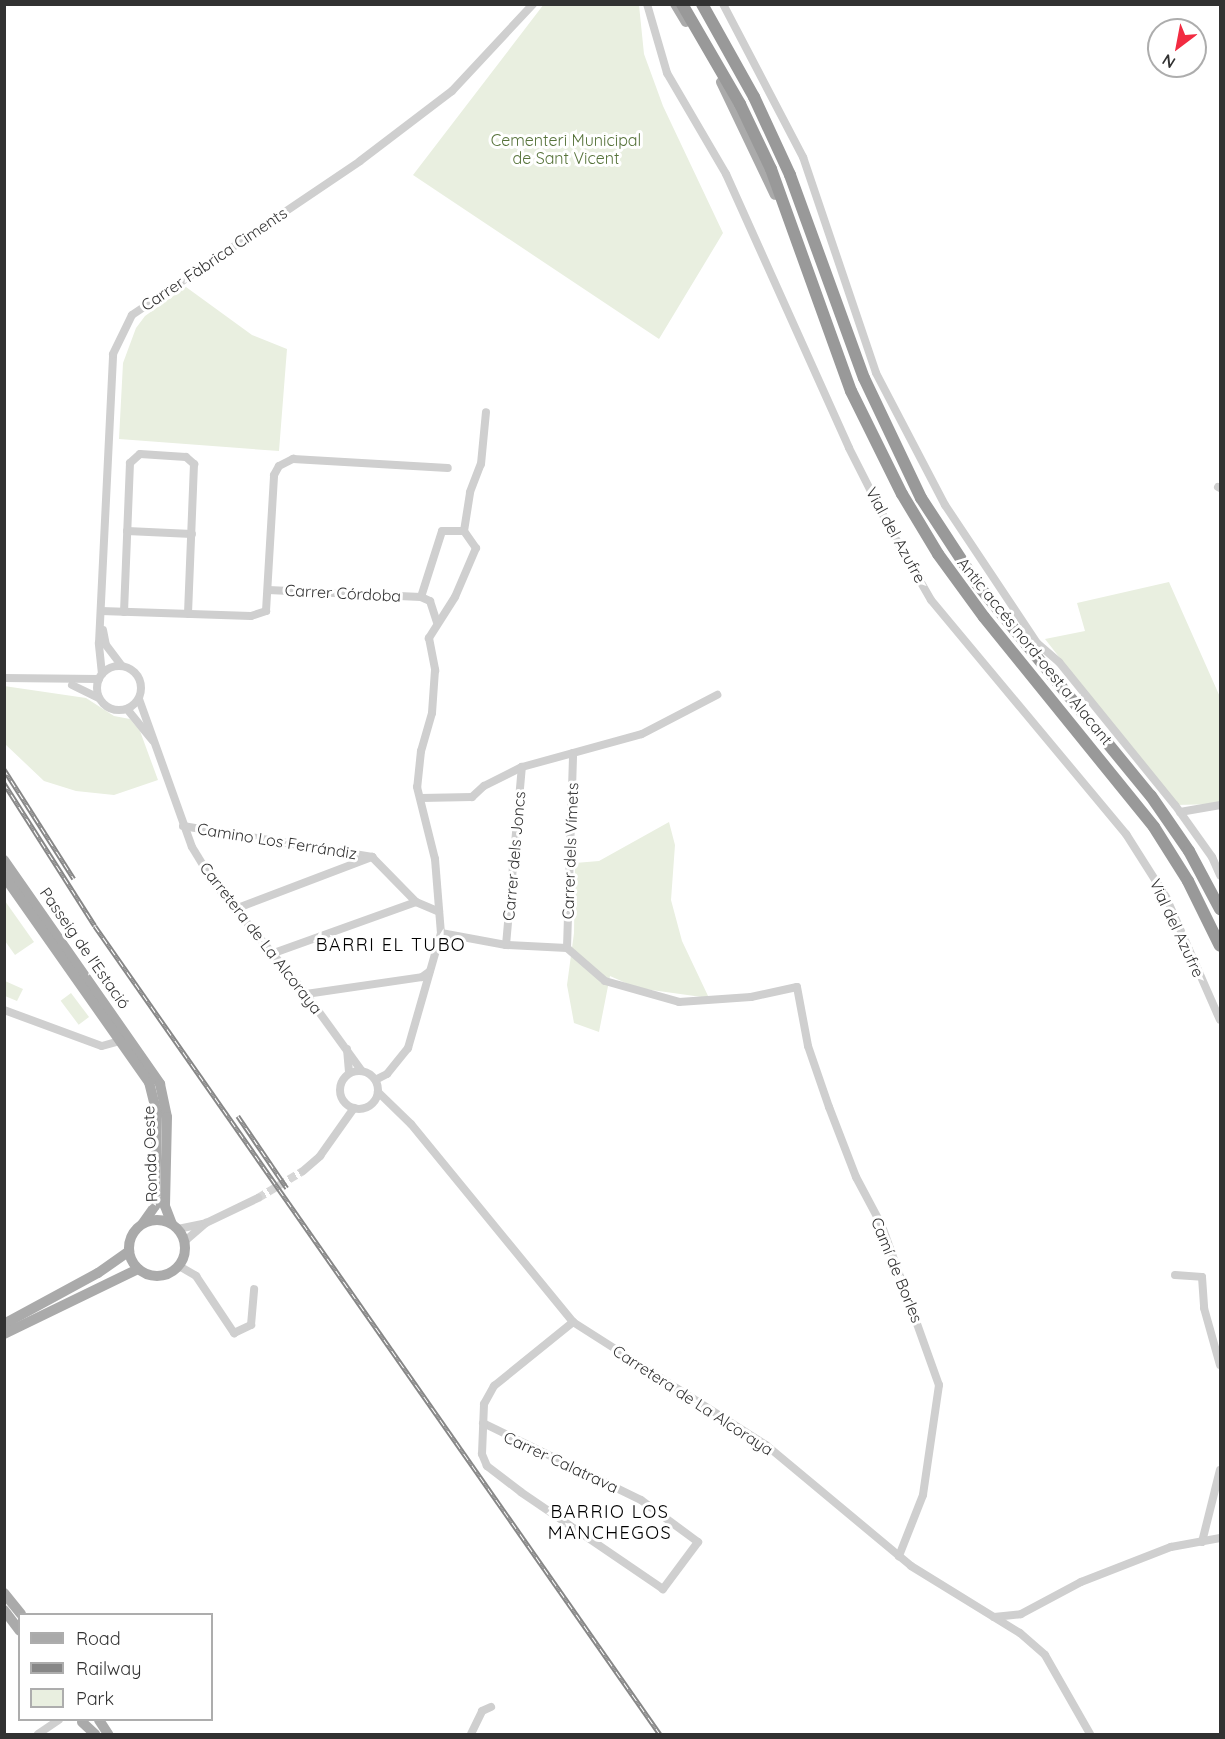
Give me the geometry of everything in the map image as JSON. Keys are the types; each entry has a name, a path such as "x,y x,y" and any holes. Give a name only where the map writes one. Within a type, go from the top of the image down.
{"highway":[{"name":"Antic accés nord-oest a Alacant","path":"682,4 735,96 766,160 868,429 938,554 996,633 1137,803 1174,857 1221,946"},
{"name":"Antic accés nord-oest a Alacant","path":"702,4 754,97 790,175 864,378 921,498 978,585 1151,796 1189,851 1221,909"}],"main road":[{"path":"675,4 753,146 817,312 829,328"},
{"name":"Passeig de l'Estació","path":"4,860 140,1053"},
{"name":"Passeig de l'Estació","path":"4,876 119,1041"},
{"name":"Ronda Oeste","path":"4,1323 98,1273 129,1251 134,1232 155,1206 157,1115 150,1082 119,1041"},
{"name":"Ronda Oeste","path":"140,1053 160,1084 167,1116 165,1206 185,1241"},
{"name":"Ronda Oeste","path":"143,1223 160,1220 175,1227"},
{"path":"129,1251 138,1269 158,1276 179,1266 185,1241"},
{"path":"4,1334 138,1269"},
{"path":"4,1593 20,1613"},
{"path":"4,1610 18,1628"},
{"path":"82,1721 96,1734"},
{"path":"100,1721 108,1734"}],"street":[{"name":"Carrer Fàbrica Ciments","path":"100,676 113,354 132,315 360,161 452,91 533,4"},
{"name":"Vial del Azufre","path":"647,4 667,73 726,174 849,448 889,527 931,600 1126,834 1166,897 1221,1020"},
{"path":"723,4 803,157 876,373 945,505 1037,643 1059,662 1180,812 1221,875"},
{"path":"375,1080 387,1074 408,1048 441,933 428,817 417,787 421,752 432,713 435,670 429,638 455,597 476,548 464,531 470,492 481,464 486,412"},
{"path":"124,612 130,463 140,454 192,459 192,534 188,614"},
{"path":"101,611 251,616 266,611 274,475 279,466 293,459 448,468"},
{"path":"128,531 192,534"},
{"name":"Carrer Córdoba","path":"268,590 421,597 442,531 464,531"},
{"path":"421,597 430,601 437,623"},
{"name":"Carrer Fàbrica Ciments","path":"101,621 106,645 121,665"},
{"path":"4,678 48,681 82,687 108,707 127,709 139,699 139,677 121,665 100,676 48,681"},
{"path":"99,698 100,676"},
{"path":"421,798 472,797 490,782 522,767 642,734 717,695"},
{"name":"Carretera de La Alcoraya","path":"139,699 161,754 183,826 214,883 306,994 361,1070"},
{"name":"Carretera de La Alcoraya","path":"127,709 161,754"},
{"name":"Carrer dels Vímets","path":"567,948 573,753"},
{"name":"Carrer dels Joncs","path":"506,945 522,767"},
{"path":"1180,812 1221,805"},
{"name":"Camino Los Ferrándiz","path":"183,826 372,857 419,904"},
{"path":"235,909 372,857"},
{"path":"271,954 419,904 439,912"},
{"path":"441,933 506,945 567,948"},
{"name":"Camí de Borles","path":"567,948 605,981 679,1002 751,997 797,987 808,1046 829,1107 856,1177 882,1226 939,1385 923,1495 899,1556"},
{"path":"306,994 422,977 429,971"},
{"path":"4,1010 102,1046 119,1041"},
{"path":"342,1120 345,1103 340,1089 349,1072 347,1049"},
{"path":"303,1171 320,1156 342,1120 354,1108 372,1105 378,1092 375,1080 361,1070 349,1072"},
{"name":"Carretera de La Alcoraya","path":"378,1092 411,1124 573,1322 766,1445 899,1556 1020,1633 1045,1655 1090,1734"},
{"path":"345,1103 354,1108"},
{"name":"Carretera de La Alcoraya","path":"372,1105 397,1112"},
{"path":"185,1241 206,1223 258,1198"},
{"path":"175,1227 206,1223"},
{"path":"179,1266 195,1276 234,1333 251,1325 254,1289"},
{"path":"1175,1275 1202,1277 1204,1308 1221,1365"},
{"path":"483,1423 484,1404 494,1386 573,1322"},
{"name":"Carrer Calatrava","path":"483,1423 641,1500 698,1542 663,1589 487,1466 482,1454 483,1423"},
{"path":"1202,1542 1221,1470"},
{"path":"993,1617 1021,1614 1117,1566 1171,1547 1221,1538"},
{"path":"471,1734 482,1711 491,1707"},
{"path":"38,1734 56,1721"}],"green space":[{"name":"Cementeri Municipal de Sant Vicent","path":"544,4 639,5 644,54 663,106 723,233 659,339 413,175"},
{"path":"186,287 252,335 287,349 279,451 119,439 123,363 136,328 145,316"},
{"path":"1169,582 1220,697 1220,804 1175,805 1045,639 1085,631 1077,603"},
{"path":"4,686 86,698 114,716 130,719 140,731 158,780 114,795 76,791 44,781 5,744"},
{"path":"669,822 675,845 671,900 682,941 709,998 637,988 610,976 599,1032 574,1023 567,985 574,933 575,863 599,861"},
{"path":"5,901 34,942 15,955 5,941"},
{"path":"5,981 23,989 17,1001 5,996"},
{"path":"71,993 89,1017 79,1025 61,1001"}],"tunnel":[{"path":"258,1198 303,1171"}],"railway":[{"path":"4,769 74,879"},
{"path":"4,783 95,926 660,1734"},
{"path":"238,1116 287,1188"}],"district":[{"name":"BARRI EL TUBO","path":"391,945"},
{"name":"BARRIO LOS MANCHEGOS","path":"610,1523"}]}
